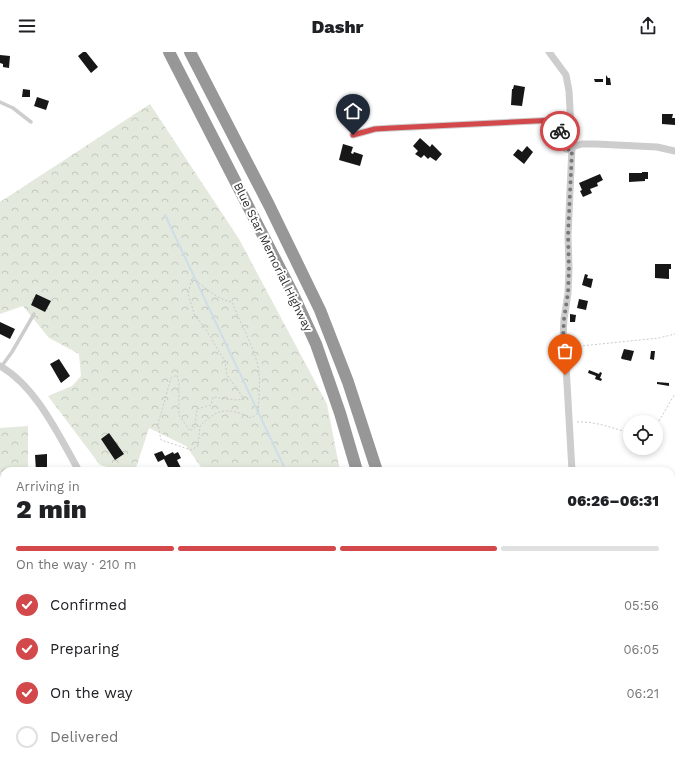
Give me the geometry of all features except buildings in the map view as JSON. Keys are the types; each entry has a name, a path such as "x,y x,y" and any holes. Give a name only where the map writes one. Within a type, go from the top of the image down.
{"highway":[{"name":"Blue Star Memorial Highway","path":"169,52 292,292 316,344 340,413 356,467"},
{"name":"Blue Star Memorial Highway","path":"190,52 269,205 320,310 348,382 377,467"}],"street":[{"path":"549,52 566,75 569,91 572,148 568,236 568,293 563,332 572,467"},
{"path":"353,135 375,129 556,120 558,122 563,144 566,149 582,144 596,144 657,147 675,151"},
{"path":"0,366 9,371 33,396 58,434 77,467"}],"lane":[{"path":"0,102 13,108 31,122"},
{"path":"0,366 12,352 34,314"}],"path":[{"path":"192,278 213,294 232,302 253,353 259,370 260,381 258,413 251,418 230,410 220,411 200,426 198,446 191,450 161,440 158,424 171,378 177,375 179,383 179,415 190,431 195,427 197,409 211,405 213,397 236,400 244,399 227,375 225,362 218,350 205,328 195,316 188,294 192,278"},
{"path":"565,348 659,338 675,334"},
{"path":"663,416 670,400 675,394"},
{"path":"568,422 586,422 623,431"}],"green space":[{"path":"150,104 239,239 327,404 339,467 201,467 186,446 149,428 136,467 107,467 100,465 48,396 72,386 81,376 79,354 49,338 23,306 0,314 0,202"},
{"path":"28,426 28,467 0,467 0,428"}],"waterway":[{"path":"165,215 284,467"}],"way so far":[{"path":"560,131 563,144 566,149 572,150 568,236 568,293 563,338 565,348 565,375"}],"route":[{"path":"353,135 375,129 556,120 560,131"}]}
